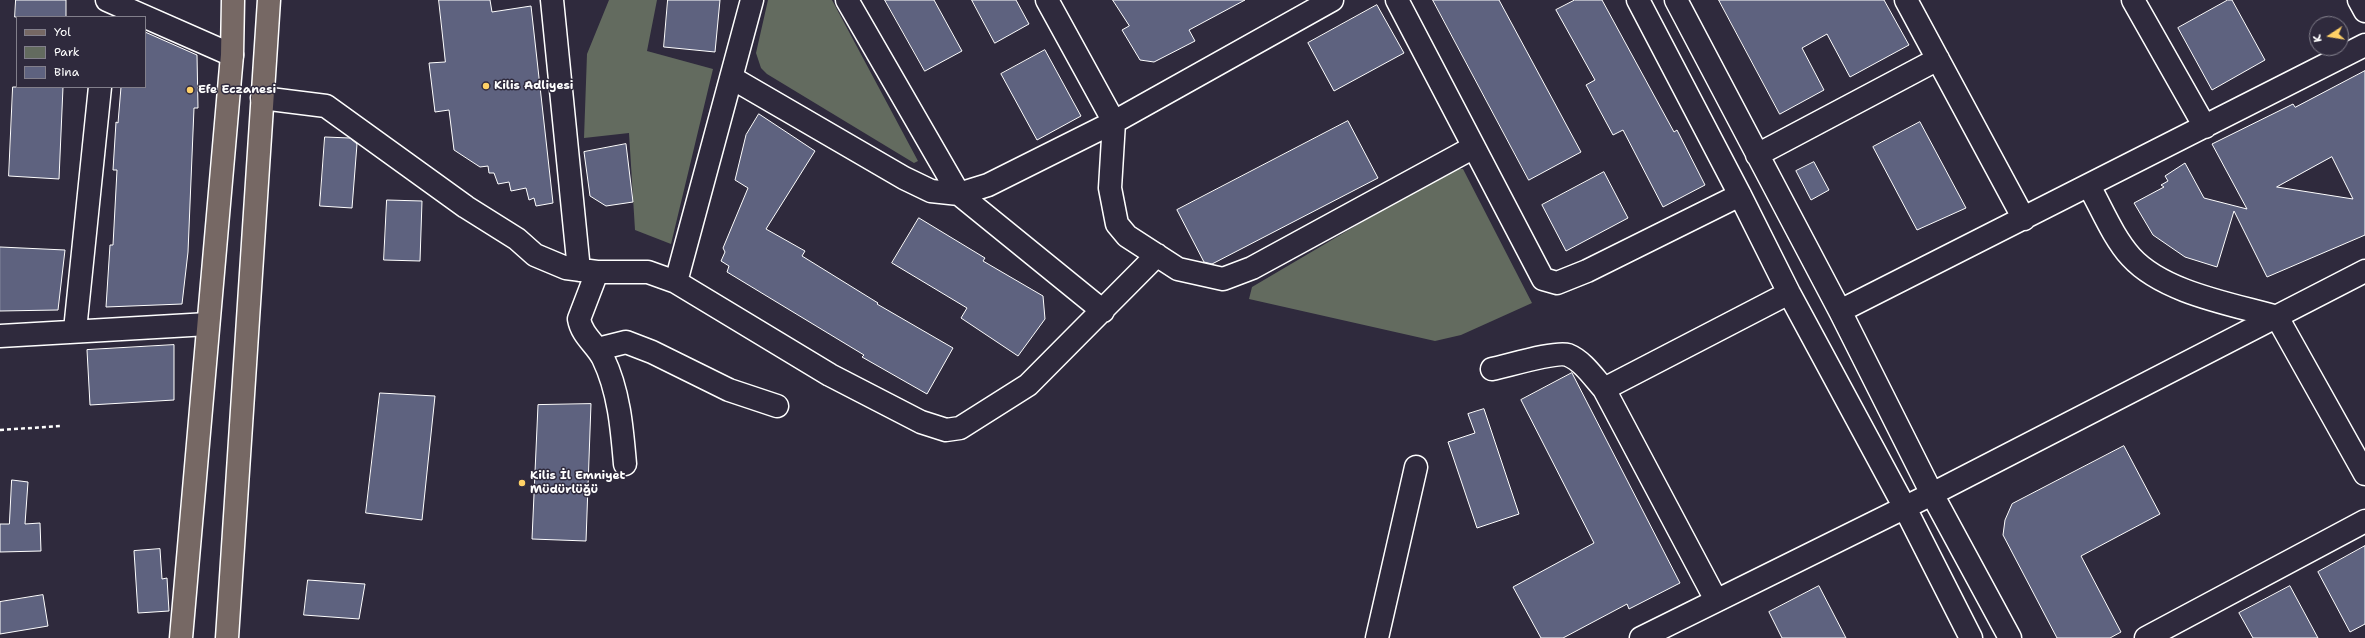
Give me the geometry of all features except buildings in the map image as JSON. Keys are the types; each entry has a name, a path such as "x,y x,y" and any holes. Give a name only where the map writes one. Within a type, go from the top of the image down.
{"main road":[{"path":"227,638 268,0"},
{"path":"181,638 232,55 229,4"}],"street":[{"path":"104,16 106,0 143,16"},
{"path":"552,0 588,271 579,319 585,335 598,349 611,381 621,415 625,464"},
{"path":"676,282 752,0"},
{"path":"847,0 959,194 1103,311"},
{"path":"1047,0 1114,122 1110,188 1117,224 1127,236 1178,268 1223,279 1252,268 1474,147"},
{"path":"732,78 904,178 932,191 959,194 988,185 1114,122 1332,0"},
{"path":"1396,0 1543,279 1557,283 1586,271 1740,195"},
{"path":"1638,0 1740,195 1789,293 1904,506 1971,638"},
{"path":"1676,0 1840,311 1932,494 2010,638"},
{"path":"1906,0 2024,219"},
{"path":"2132,0 2205,127"},
{"path":"146,17 232,55"},
{"path":"1840,311 2365,45"},
{"path":"1757,155 1938,59"},
{"path":"75,330 100,88"},
{"path":"262,98 326,106 466,207 517,240 535,255 566,268 588,271 648,272 676,282 830,375 922,422 946,430 960,428 1028,385 1157,255"},
{"path":"2089,186 2131,256 2147,270 2186,290 2277,317 2365,474"},
{"path":"1641,638 1904,506 1932,494 2365,271"},
{"path":"1604,389 1789,293"},
{"path":"0,336 75,330 208,324"},
{"path":"598,349 626,342 652,352 729,390 777,406"},
{"path":"1492,370 1545,357 1567,355 1582,364 1604,389 1716,600"},
{"path":"1377,638 1416,466"},
{"path":"2146,638 2365,521"}],"path":[{"path":"0,430 62,426"}],"green space":[{"path":"609,0 657,0 647,51 713,69 671,244 635,230 629,133 584,138 587,54"},
{"path":"768,0 832,0 918,161 914,163 767,74 761,68 756,53"},
{"path":"1452,169 1463,169 1532,303 1461,335 1435,341 1249,299 1252,287"}],"place":[{"name":"Kilis Adliyesi","path":"486,86"},
{"name":"Efe Eczanesi","path":"190,90"},
{"name":"Kilis İl Emniyet Müdürlüğü","path":"522,483"}]}
